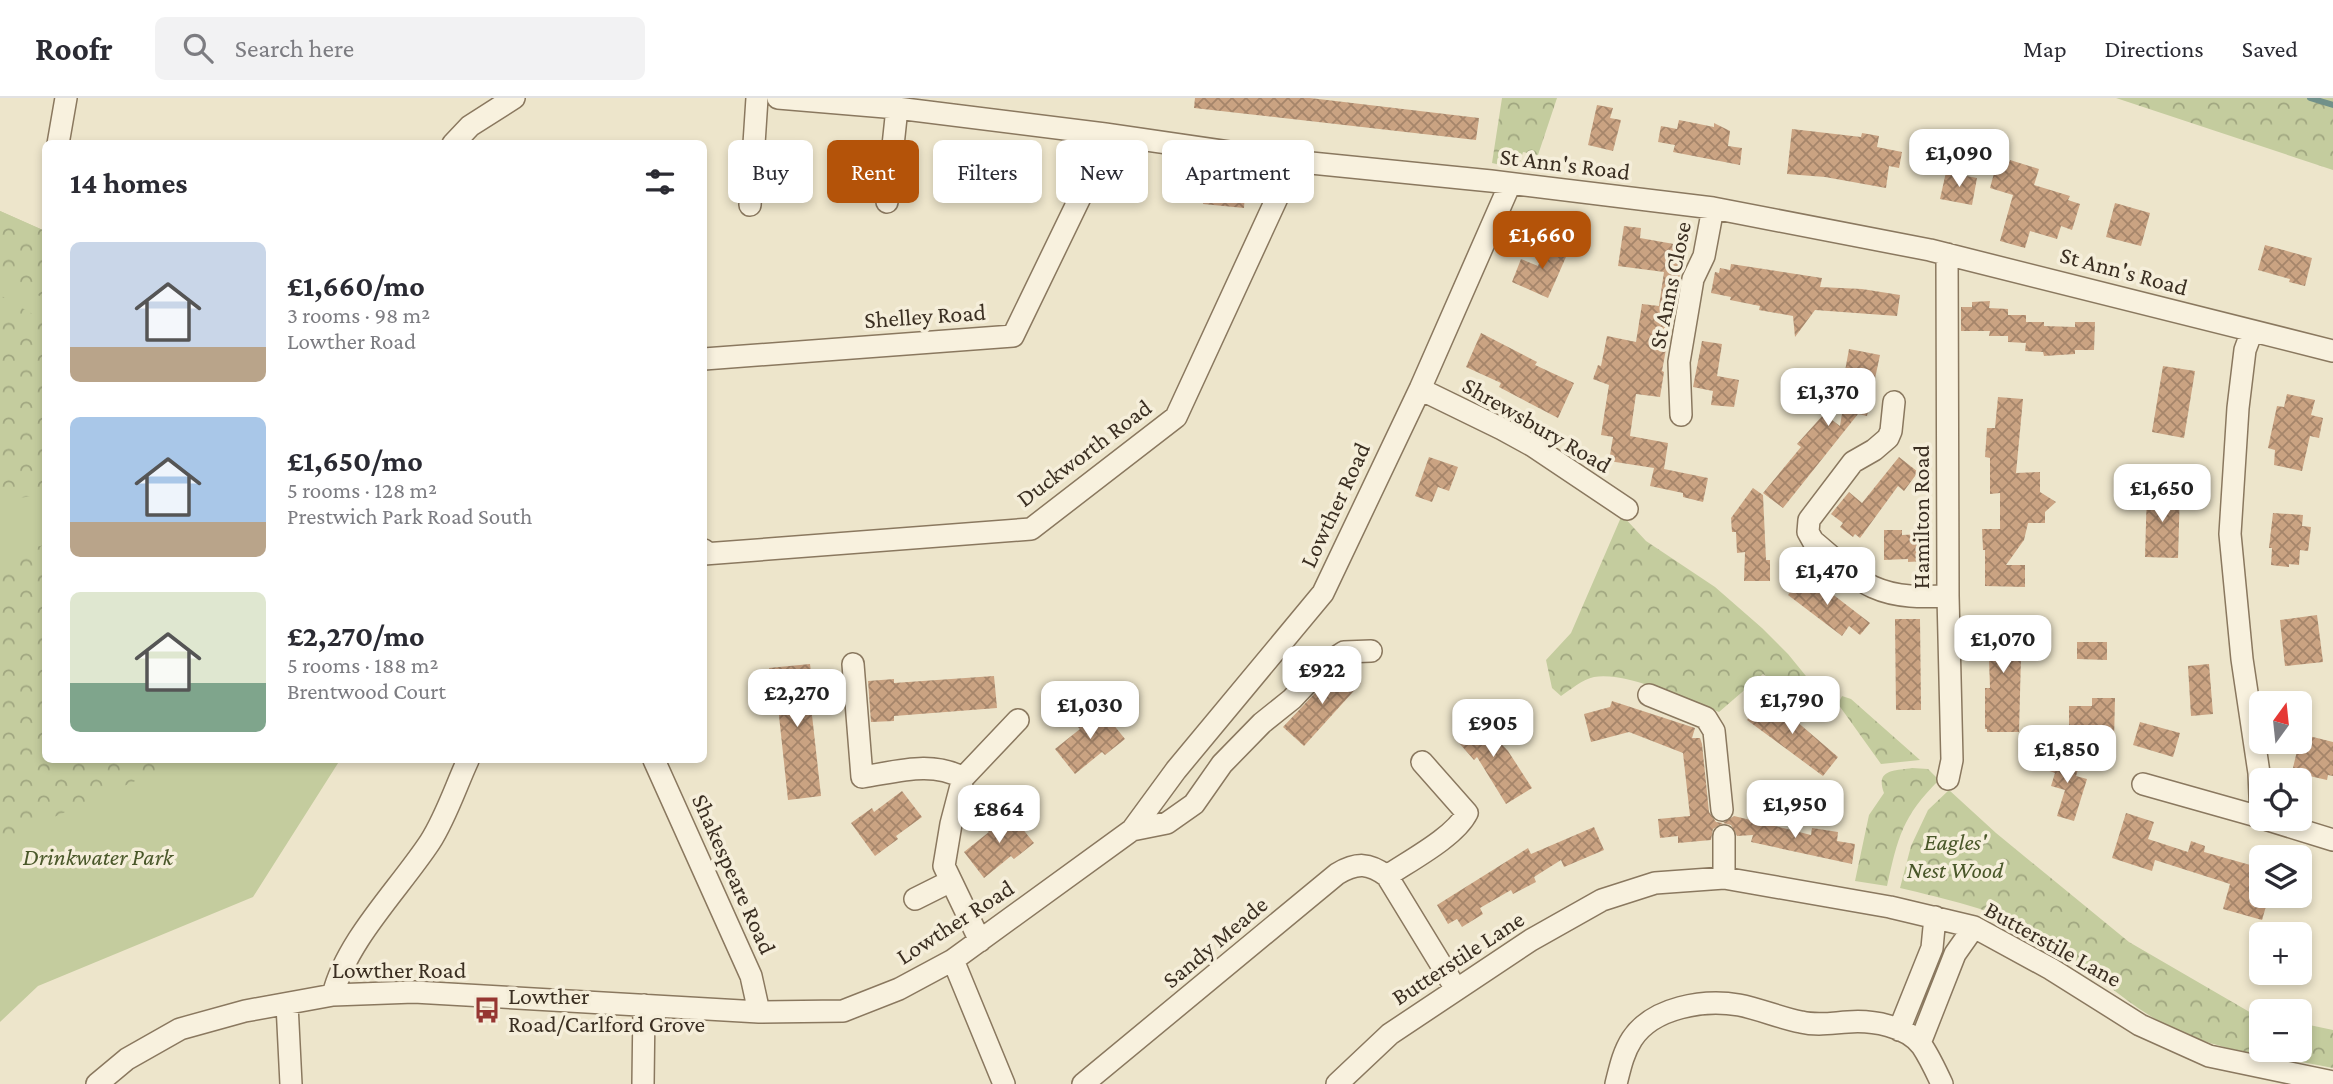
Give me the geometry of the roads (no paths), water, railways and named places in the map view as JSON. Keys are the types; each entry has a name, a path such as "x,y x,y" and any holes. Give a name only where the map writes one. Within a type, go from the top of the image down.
{"street":[{"path":"59,140 66,98"},
{"path":"457,140 470,126 514,98"},
{"path":"750,205 757,98"},
{"name":"St Ann's Road","path":"778,98 897,108 1162,142"},
{"path":"894,140 897,108"},
{"name":"Shelley Road","path":"707,359 1013,336 1104,148 1105,134"},
{"name":"St Ann's Road","path":"1314,163 1713,208 1947,254 2333,351"},
{"name":"Lowther Road","path":"97,1084 127,1059 180,1029 245,1011 333,995 414,992 760,1012 843,1011 899,989 953,960 1132,830 1176,770 1323,593 1420,388 1510,184"},
{"name":"Duckworth Road","path":"707,554 1031,529 1176,417 1275,203"},
{"name":"St Anns Close","path":"1681,415 1679,362 1693,279 1704,256 1713,208"},
{"name":"Hamilton Road","path":"1947,254 1948,596 1952,760 1948,779"},
{"path":"2252,331 2245,350 2238,408 2230,534 2242,659 2258,768"},
{"name":"Shrewsbury Road","path":"1420,388 1522,440 1627,509"},
{"path":"1894,402 1888,438 1853,463 1809,520 1808,532 1813,541 1871,587 1913,597 1948,596"},
{"path":"1132,830 1167,823 1194,804 1223,764 1324,665 1344,652 1371,651"},
{"path":"853,664 863,777 927,767 950,770 963,778"},
{"path":"1649,695 1706,718 1710,724 1714,731 1722,810"},
{"path":"980,941 944,866 951,824 963,778 1018,720"},
{"path":"1422,762 1467,813 1463,821 1447,835 1387,876 1456,989"},
{"path":"333,995 339,972 431,840 467,763"},
{"name":"Shakespeare Road","path":"655,763 751,976 760,1012"},
{"path":"2143,783 2249,814"},
{"path":"2304,831 2333,840"},
{"path":"1724,836 1724,878"},
{"name":"Sandy Meade","path":"1083,1084 1337,874 1348,867 1361,864 1371,866 1387,876"},
{"name":"Butterstile Lane","path":"1337,1084 1390,1034 1531,940 1602,900 1655,883 1724,878 1890,907 1974,927 2051,969 2140,1025 2209,1056 2333,1082"},
{"path":"915,899 951,881"},
{"path":"1899,1030 1932,948 1935,917"},
{"path":"1920,1043 1955,954 1974,927"},
{"path":"953,960 1004,1084"},
{"path":"287,1004 291,1084"},
{"path":"1616,1084 1622,1059 1633,1037 1650,1022 1687,1006 1736,1004 1799,1022 1820,1025 1861,1022 1899,1030 1920,1043 1942,1084"},
{"path":"643,1084 644,1005"}],"waterway":[{"path":"2310,98 2333,105"}],"place":[{"name":"Lowther Road/Carlford Grove","path":"487,1010"}],"park label":[{"name":"Eagles' Nest Wood","path":"1955,856"},
{"name":"Drinkwater Park","path":"98,857"}]}
